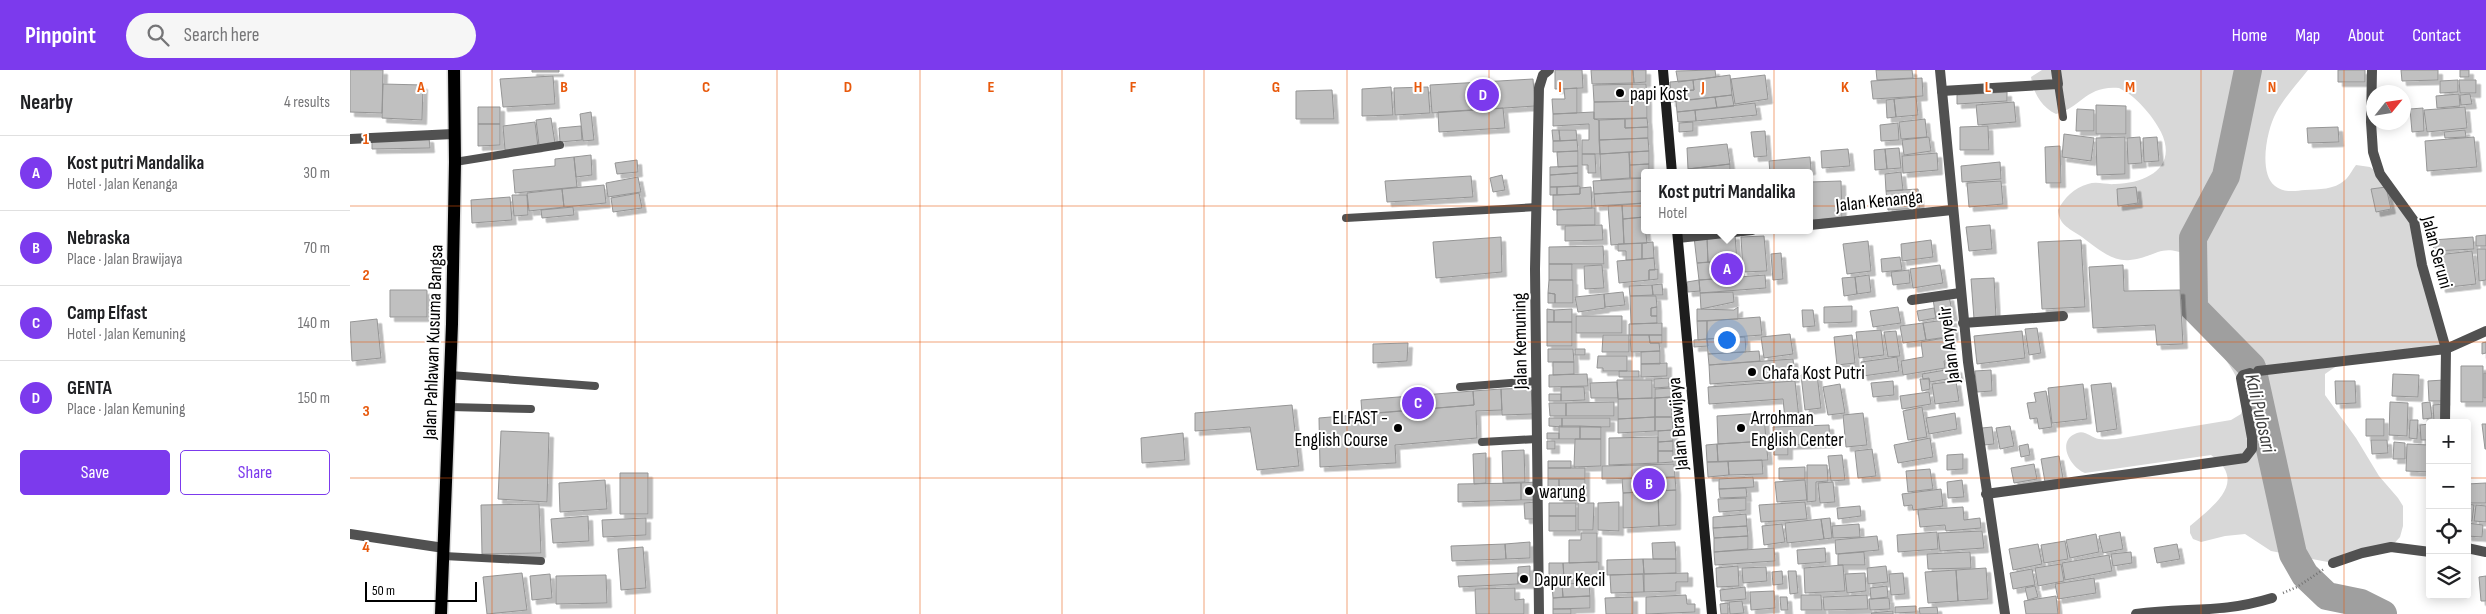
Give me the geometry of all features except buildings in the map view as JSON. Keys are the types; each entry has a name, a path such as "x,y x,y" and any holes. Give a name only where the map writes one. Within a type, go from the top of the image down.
{"main road":[{"name":"Jalan Pahlawan Kusuma Bangsa","path":"442,614 450,407 455,162 453,134 454,70"},
{"path":"1664,70 1672,169"},
{"name":"Jalan Brawijaya","path":"1678,234 1712,614"}],"street":[{"name":"Jalan Kemuning","path":"1539,614 1537,207 1539,88 1543,75 1548,70"},
{"name":"Jalan Anyelir","path":"1940,70 1963,323 1986,494 2005,614"},
{"path":"1942,91 2058,84 2056,70"},
{"name":"Jalan Seruni","path":"2372,70 2371,122 2374,152 2380,174 2414,221 2422,265 2446,349 2445,419"},
{"path":"350,139 453,134"},
{"name":"Jalan Kenanga","path":"1813,224 1952,210"},
{"path":"1912,300 1960,293"},
{"path":"1963,323 2063,316"},
{"path":"1986,494 2245,458 2252,449 2252,438 2241,378 2243,375 2254,372 2446,349 2486,330"},
{"path":"350,534 444,552"},
{"path":"2333,563 2362,553 2391,548 2399,547 2426,551"},
{"path":"2471,549 2485,552"},
{"path":"2136,614 2224,612 2252,606 2272,598"}],"lane":[{"path":"2058,84 2063,117"},
{"path":"455,162 560,144"},
{"path":"1346,218 1537,207"},
{"path":"450,375 595,386"},
{"path":"1460,387 1537,381"},
{"path":"450,407 531,409"},
{"path":"1482,442 1537,440"},
{"path":"444,552 541,561"}],"path":[{"path":"2297,587 2315,576"}],"shaded area":[{"path":"2042,70 2308,70 2283,102 2273,120 2267,140 2265,161 2270,180 2278,188 2293,191 2336,186 2346,179 2356,165 2370,167 2380,174 2407,209 2446,349 2369,353 2340,364 2325,374 2325,395 2356,438 2379,476 2403,506 2403,526 2400,537 2391,547 2333,563 2271,551 2245,534 2225,536 2201,542 2193,539 2190,533 2190,526 2217,502 2227,484 2227,475 2222,465 2211,455 2085,473 2075,466 2066,448 2070,437 2077,433 2086,433 2099,439 2116,439 2231,420 2241,414 2243,399 2234,373 2199,322 2194,308 2192,290 2193,258 2182,253 2166,250 2130,260 2116,259 2104,253 2066,226 2059,215 2058,210 2063,201 2083,186 2095,183 2127,183 2148,176 2156,171 2162,164 2165,155 2165,144 2161,132 2137,101 2119,88 2108,88 2091,93 2072,107 2056,114 2042,103 2034,88 2031,77"}],"waterway":[{"name":"Kali Pulosari","path":"2248,70 2226,176 2193,238 2194,308 2252,367 2293,554 2305,575 2327,596 2361,603 2383,614"}],"place":[{"name":"papi Kost","path":"1620,93"},
{"name":"GENTA","path":"1483,95"},
{"name":"Kost putri Mandalika","path":"1727,269"},
{"name":"Chafa Kost Putri","path":"1752,372"},
{"name":"Camp Elfast","path":"1418,403"},
{"name":"ELFAST - English Course","path":"1398,428"},
{"name":"Arrohman English Center","path":"1741,428"},
{"name":"Nebraska","path":"1649,484"},
{"name":"warung","path":"1529,491"},
{"name":"Dapur Kecil","path":"1524,579"}]}
